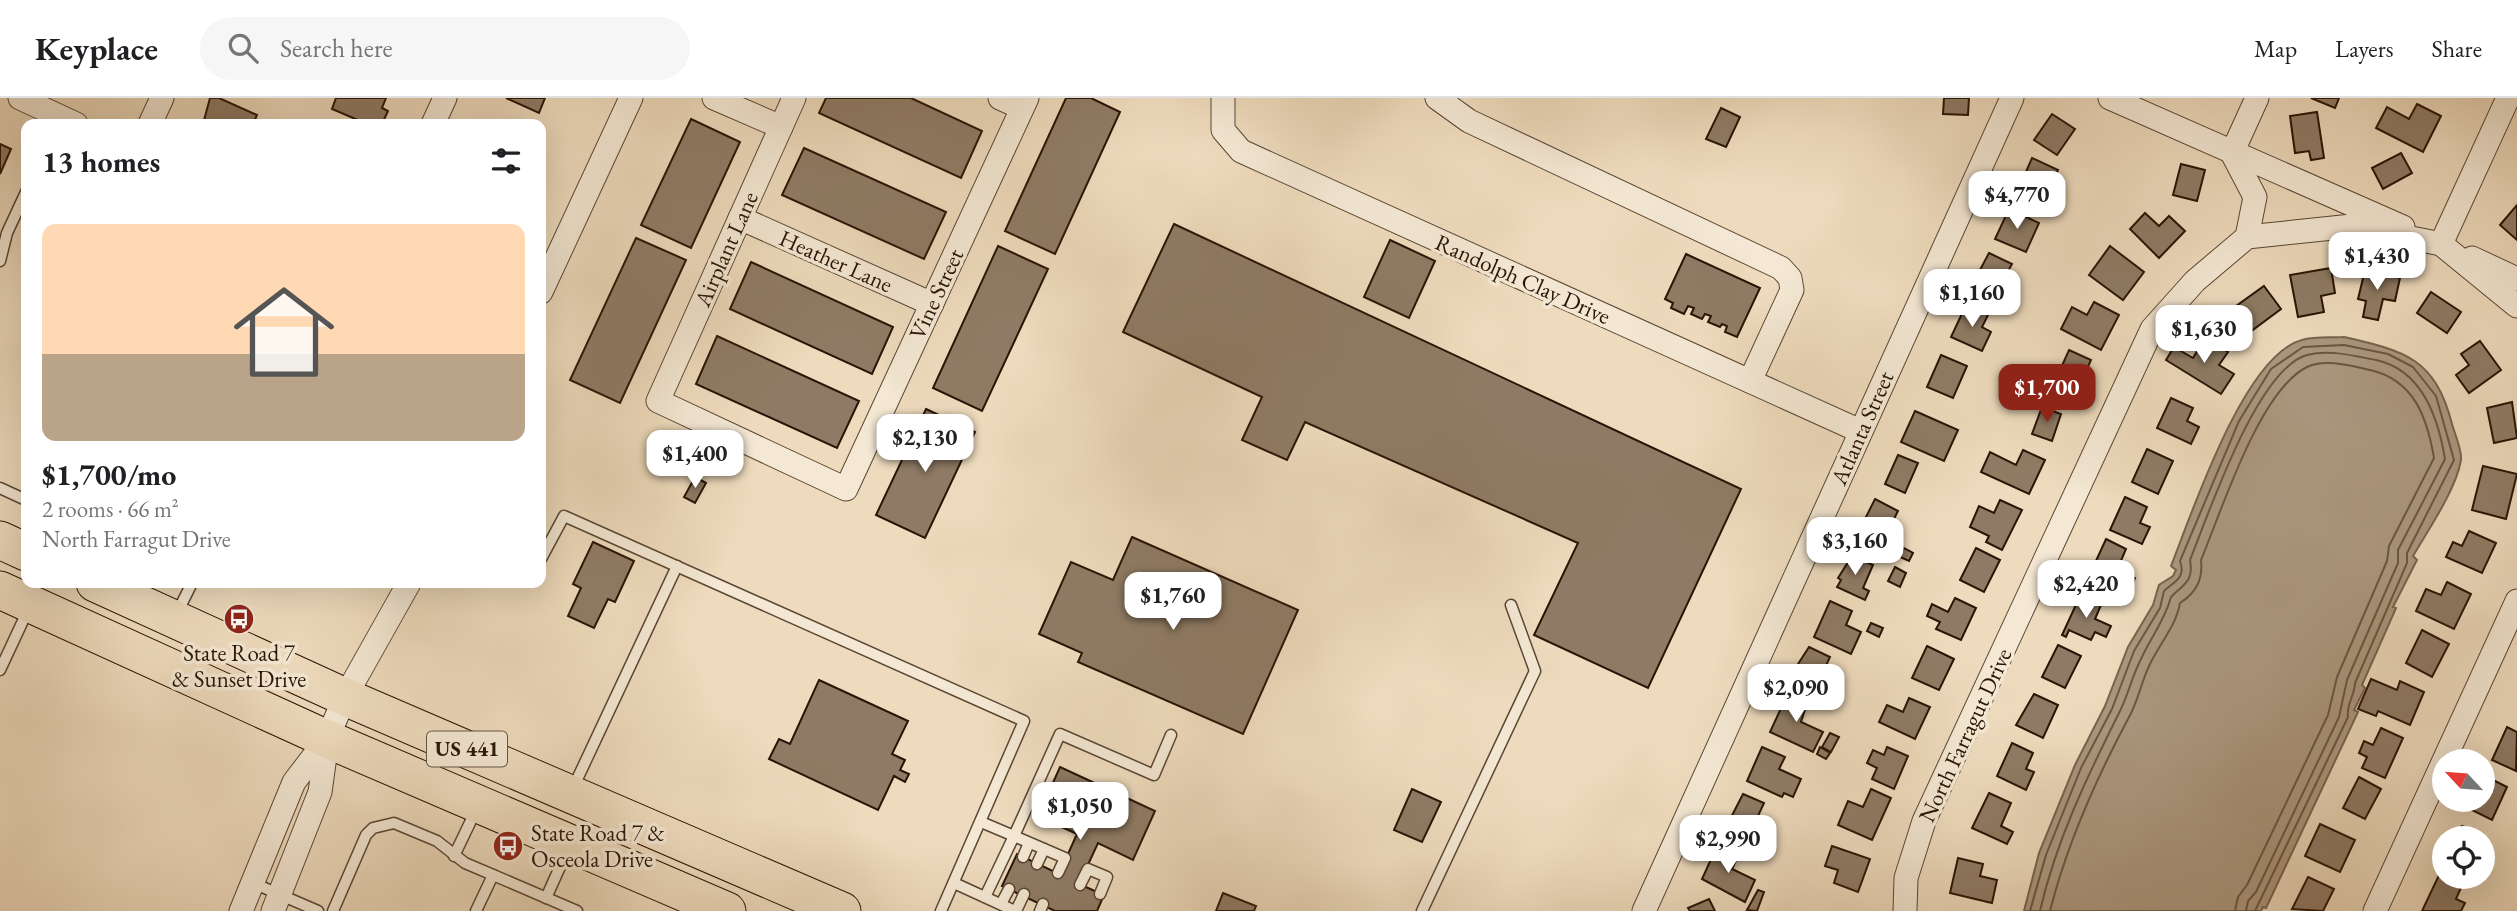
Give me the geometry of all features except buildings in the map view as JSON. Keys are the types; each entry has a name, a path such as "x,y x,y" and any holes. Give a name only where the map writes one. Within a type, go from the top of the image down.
{"main road":[{"path":"0,540 21,550"},
{"name":"US 441","path":"105,588 345,697 842,911"},
{"name":"US 441","path":"15,597 327,738 727,911"}],"street":[{"path":"20,98 59,119"},
{"path":"152,119 162,98"},
{"path":"435,119 445,98"},
{"path":"546,281 631,98"},
{"path":"714,98 781,127"},
{"name":"Airplant Lane","path":"794,98 658,401 846,489"},
{"path":"1000,98 1024,103"},
{"name":"Randolph Clay Drive","path":"1223,98 1223,130 1241,151 1860,432"},
{"path":"1437,98 1469,121 1781,268 1790,278 1792,290 1750,381"},
{"name":"Atlanta Street","path":"1644,911 2012,98"},
{"path":"2109,98 2517,279"},
{"path":"2232,153 2257,98"},
{"path":"2441,244 2508,98"},
{"name":"Vine Street","path":"846,489 1024,103"},
{"path":"2232,153 2255,197 2247,237 2352,226 2441,244 2517,306"},
{"name":"Heather Lane","path":"740,218 932,304"},
{"name":"North Farragut Drive","path":"1905,911 1906,878 1924,821 2152,329 2195,281 2247,237"},
{"path":"241,911 294,782 327,738 345,697 403,588"},
{"path":"2375,911 2517,601"},
{"path":"276,902 320,792 327,738"}],"lane":[{"path":"0,261 7,233 21,203"},
{"path":"0,488 21,498"},
{"path":"546,550 564,516 1024,721 941,911"},
{"path":"571,794 677,565"},
{"path":"174,619 190,588"},
{"path":"0,670 15,597"},
{"path":"1422,911 1535,671 1511,605"},
{"path":"985,897 1060,734 1154,775 1171,735"},
{"path":"453,856 479,804"},
{"path":"981,822 1065,858 1058,873"},
{"path":"333,911 366,835 373,828 394,823 437,841 453,856 577,911"},
{"path":"547,898 570,843"},
{"path":"1023,857 1029,843"},
{"path":"1037,864 1044,849"},
{"path":"1080,885 1088,869 1107,877 1100,894"},
{"path":"476,911 493,874"},
{"path":"253,883 276,902 318,911"},
{"path":"954,883 1016,911 1024,894"},
{"path":"1001,904 1009,889"}],"water":[{"path":"2344,337 2400,353 2426,371 2445,402 2461,460 2448,497 2413,556 2417,560 2393,607 2396,608 2362,685 2365,688 2354,710 2358,712 2266,908 2263,907 2261,911 2024,911 2039,853 2075,765 2105,706 2128,647 2153,605 2159,585 2173,576 2176,570 2171,566 2192,510 2241,404 2260,374 2281,352 2302,340"}],"place":[{"name":"State Road 7 & Sunset Drive","path":"239,619"},
{"name":"State Road 7 & Osceola Drive","path":"508,846"}]}
